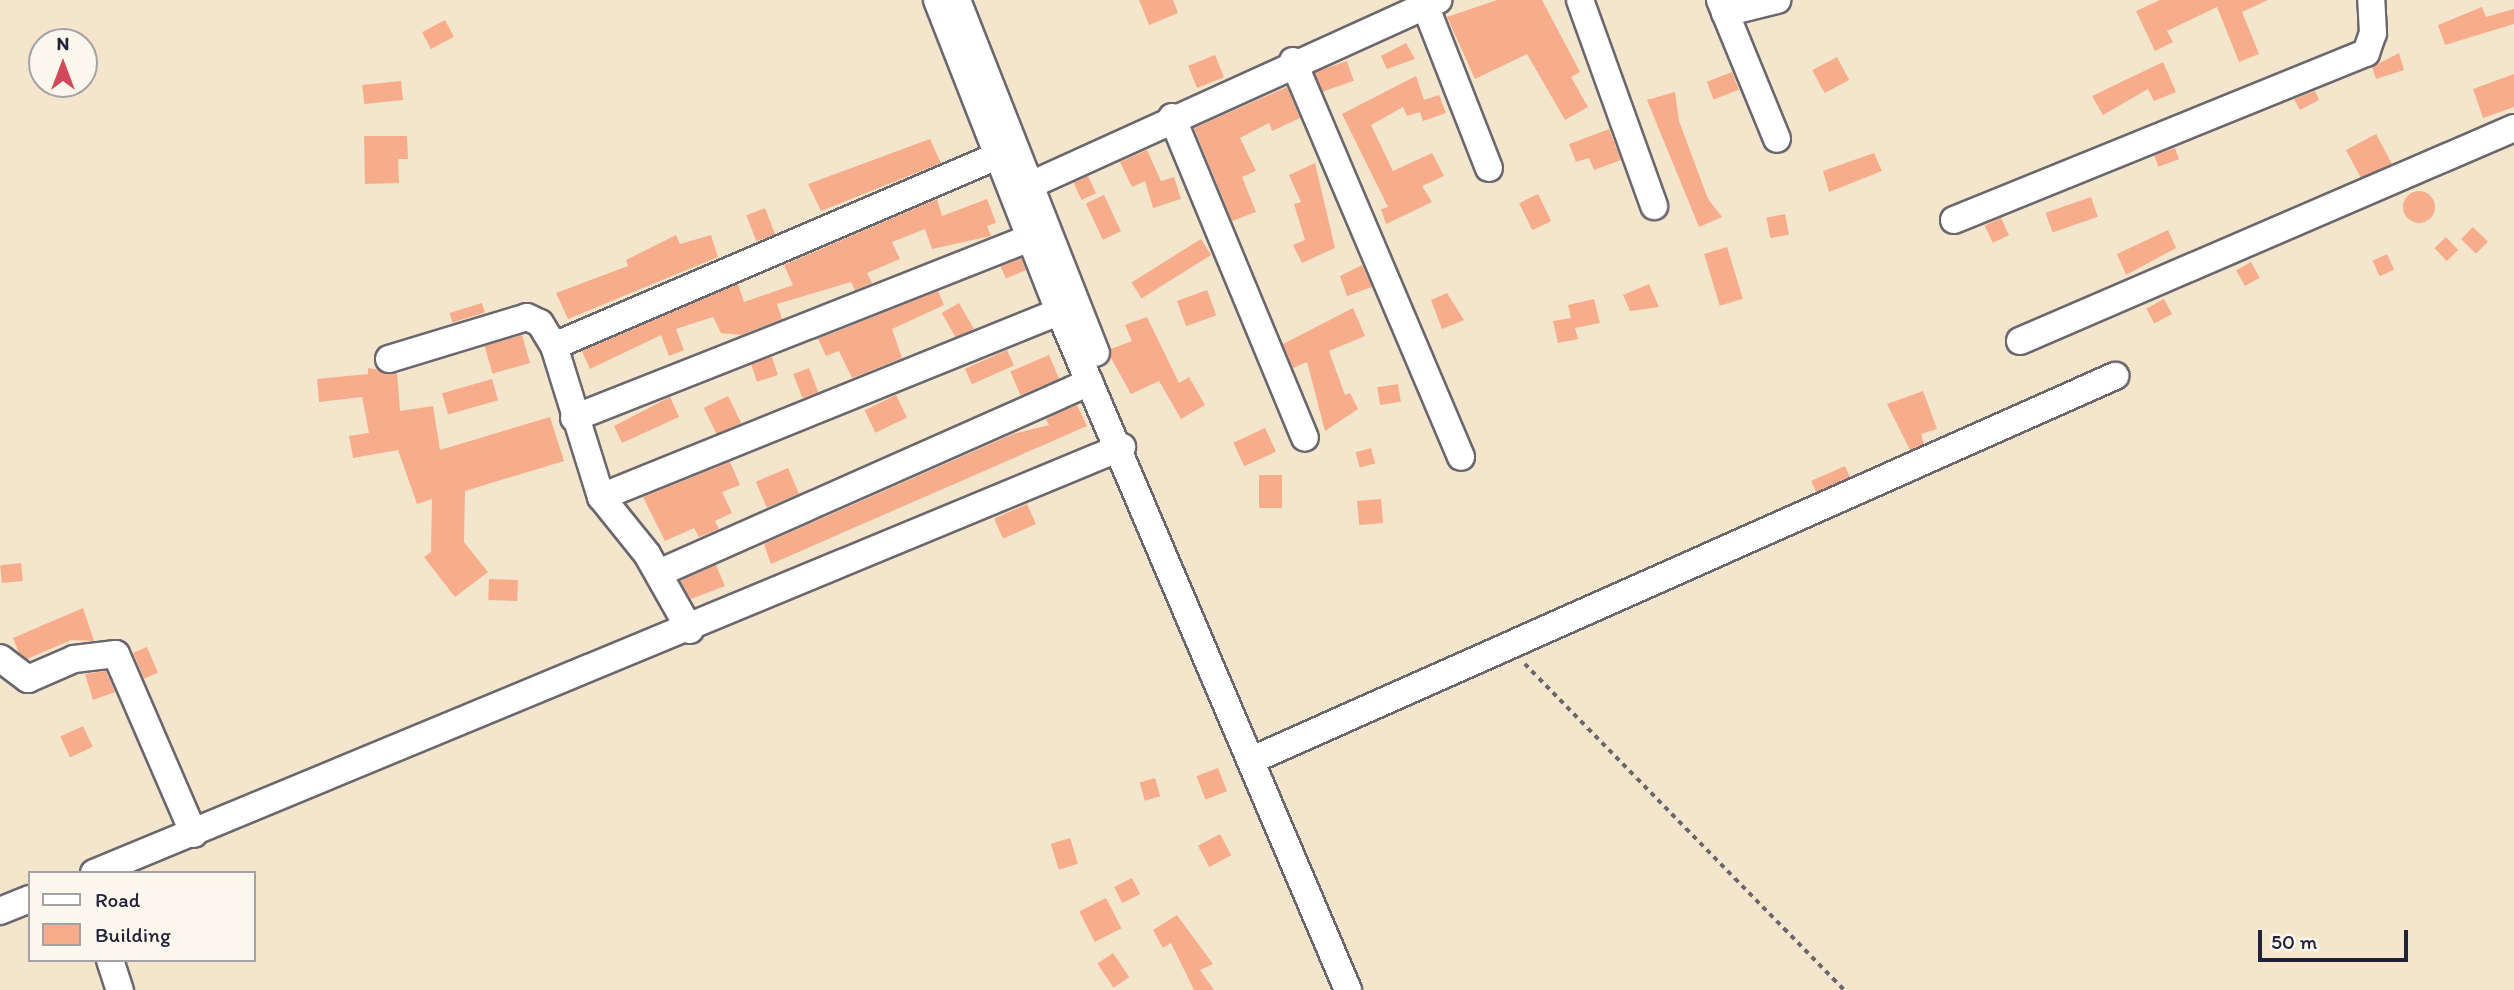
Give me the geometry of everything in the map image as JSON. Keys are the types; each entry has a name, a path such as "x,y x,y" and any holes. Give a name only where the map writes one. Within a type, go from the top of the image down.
{"street":[{"path":"937,0 1021,189 1068,308 1259,757 1348,990"},
{"path":"957,0 1005,153"},
{"path":"1580,0 1654,206"},
{"path":"1776,0 1723,6 1777,139"},
{"path":"1954,220 2366,54 2373,33 2371,0"},
{"path":"1021,189 1293,61 1432,3 1489,169"},
{"path":"1293,61 1461,457"},
{"path":"1172,117 1305,438"},
{"path":"2020,341 2514,128"},
{"path":"554,346 1005,153"},
{"path":"574,418 1039,234"},
{"path":"1068,308 1090,382 1122,447 1364,990"},
{"path":"601,497 1068,308"},
{"path":"389,359 527,317 540,323 554,346 574,418 601,497 659,573 690,630"},
{"path":"1259,757 1492,652 1850,499 2115,376"},
{"path":"659,573 1090,382"},
{"path":"99,871 690,630 1122,447"},
{"path":"0,658 28,679 74,659 116,654 194,834"},
{"path":"0,911 28,900"},
{"path":"111,962 120,990"}],"path":[{"path":"1492,652 1532,669 1844,990"}],"building":[{"path":"1139,0 1173,0 1178,13 1149,25"},
{"path":"1497,0 1542,0 1580,72 1571,77 1588,107 1565,120 1527,54 1475,79 1447,17"},
{"path":"2160,0 2268,0 2242,12 2259,54 2239,62 2217,7 2167,31 2173,42 2155,51 2136,11"},
{"path":"2482,7 2486,17 2514,9 2514,24 2445,45 2438,25"},
{"path":"445,20 454,37 431,49 422,32"},
{"path":"1406,43 1415,59 1387,69 1381,56"},
{"path":"2399,53 2404,70 2376,79 2372,67"},
{"path":"1215,55 1224,77 1197,88 1188,66"},
{"path":"1837,57 1849,80 1824,93 1812,70"},
{"path":"1347,61 1354,81 1322,92 1315,72"},
{"path":"2163,62 2176,92 2154,101 2148,89 2103,115 2092,96"},
{"path":"1732,72 1739,90 1714,99 1707,82"},
{"path":"2514,74 2514,107 2483,118 2473,89"},
{"path":"1416,76 1424,100 1439,95 1446,113 1423,121 1420,112 1407,116 1403,107 1371,125 1393,171 1432,153 1444,176 1422,186 1432,202 1386,224 1381,209 1388,207 1342,114"},
{"path":"401,81 403,100 364,104 362,85"},
{"path":"1287,87 1300,118 1272,131 1269,123 1240,138 1256,171 1242,177 1256,212 1232,221 1194,128"},
{"path":"2315,91 2319,100 2300,110 2294,99"},
{"path":"1675,92 1679,121 1708,199 1722,217 1699,227 1647,100"},
{"path":"1609,129 1621,160 1594,170 1589,158 1576,162 1569,144"},
{"path":"2376,134 2392,164 2362,180 2346,150"},
{"path":"364,136 407,136 408,159 398,159 399,183 365,184"},
{"path":"930,139 941,163 821,211 808,184"},
{"path":"2175,148 2179,159 2158,167 2154,156"},
{"path":"1147,150 1161,181 1174,177 1181,199 1153,208 1145,181 1132,187 1120,162"},
{"path":"1874,153 1882,171 1829,192 1823,171"},
{"path":"1315,163 1335,248 1302,263 1293,245 1305,240 1294,204 1301,202 1289,175"},
{"path":"1088,176 1096,193 1082,200 1073,183"},
{"path":"2419,191 2430,196 2435,207 2430,218 2419,223 2408,218 2403,207 2408,196"},
{"path":"1538,194 1551,221 1532,230 1519,203"},
{"path":"1104,195 1121,231 1103,240 1086,203"},
{"path":"2091,197 2098,217 2052,232 2046,213"},
{"path":"937,199 942,216 987,199 996,223 987,226 991,236 932,249 925,229 892,242 900,259 867,273 872,283 855,290 851,282 777,304 782,319 741,335 721,333 713,317 676,329 684,350 669,356 661,335 590,369 582,351 738,284 744,302 793,285 784,265"},
{"path":"765,208 775,234 756,241 746,215"},
{"path":"1785,214 1789,235 1770,238 1766,218"},
{"path":"2001,218 2009,235 1993,243 1985,226"},
{"path":"2473,227 2488,242 2476,254 2461,239"},
{"path":"2168,230 2176,248 2126,275 2117,254"},
{"path":"676,235 680,244 711,235 718,257 568,319 556,293 628,266 626,260"},
{"path":"2446,237 2458,250 2447,261 2434,248"},
{"path":"1201,239 1211,255 1142,299 1131,282"},
{"path":"1727,247 1743,299 1720,306 1704,254"},
{"path":"2387,254 2394,269 2380,276 2372,261"},
{"path":"1021,258 1026,270 1006,279 1001,267"},
{"path":"2251,262 2260,278 2245,286 2236,270"},
{"path":"1362,265 1372,287 1347,296 1340,276"},
{"path":"1649,284 1659,307 1630,311 1623,295"},
{"path":"1207,290 1216,315 1186,326 1177,301"},
{"path":"938,291 944,305 892,329 902,358 852,378 839,351 826,356 818,339"},
{"path":"1447,293 1464,320 1442,329 1431,300"},
{"path":"1594,299 1600,323 1575,328 1578,339 1558,343 1553,321 1571,318 1568,305"},
{"path":"2164,299 2172,314 2154,323 2146,308"},
{"path":"482,303 485,313 452,323 449,313"},
{"path":"959,303 974,329 957,339 942,313"},
{"path":"1353,308 1365,336 1329,351 1345,395 1350,393 1358,409 1325,431 1307,362 1293,368 1283,344"},
{"path":"1147,317 1179,383 1189,377 1205,405 1181,419 1159,381 1131,394 1111,358 1111,349 1132,341 1125,325"},
{"path":"522,335 530,363 493,374 485,346"},
{"path":"1007,350 1014,366 972,384 965,369"},
{"path":"1049,355 1059,379 1020,395 1010,371"},
{"path":"772,357 778,375 757,382 751,364"},
{"path":"368,368 397,373 400,411 433,406 440,450 550,417 564,461 465,491 464,542 488,572 455,597 424,557 431,552 432,499 417,504 398,450 353,458 349,436 369,433 362,397 319,402 317,379 368,374"},
{"path":"809,368 818,392 802,398 793,374"},
{"path":"492,379 498,400 448,414 442,393"},
{"path":"1398,384 1401,402 1380,405 1377,387"},
{"path":"1923,391 1937,429 1921,434 1924,444 1910,450 1887,404"},
{"path":"896,395 907,417 876,433 865,410"},
{"path":"728,396 741,423 717,435 704,408"},
{"path":"670,397 679,417 622,443 614,426"},
{"path":"1077,405 1087,426 771,564 764,544 1013,434 1049,425 1046,419"},
{"path":"1265,428 1276,452 1244,466 1233,443"},
{"path":"1371,448 1375,463 1360,468 1356,452"},
{"path":"730,462 740,485 722,492 732,513 715,521 719,529 699,537 694,528 665,541 643,497"},
{"path":"1845,466 1850,477 1816,492 1811,481"},
{"path":"788,468 799,494 767,507 756,482"},
{"path":"1259,475 1282,475 1282,508 1259,508"},
{"path":"1381,499 1383,523 1359,525 1357,501"},
{"path":"1027,504 1036,524 1003,539 994,519"},
{"path":"21,563 23,581 2,583 0,565"},
{"path":"716,565 725,586 691,599 680,581"},
{"path":"489,579 518,580 517,601 488,600"},
{"path":"83,608 94,641 71,640 27,659 19,653 13,638"},
{"path":"147,647 158,673 144,679 133,653"},
{"path":"106,671 115,692 93,700 85,674"},
{"path":"83,726 93,747 70,757 60,737"},
{"path":"1218,768 1227,791 1205,800 1197,776"},
{"path":"1155,778 1160,796 1145,801 1140,782"},
{"path":"1220,834 1231,855 1209,867 1198,846"},
{"path":"1070,838 1078,864 1059,870 1051,844"},
{"path":"1132,878 1140,894 1122,903 1114,887"},
{"path":"1106,898 1121,928 1095,942 1079,912"},
{"path":"1177,915 1213,964 1200,970 1214,990 1194,990 1171,943 1163,948 1153,930"},
{"path":"1113,953 1129,977 1113,988 1097,964"}]}
